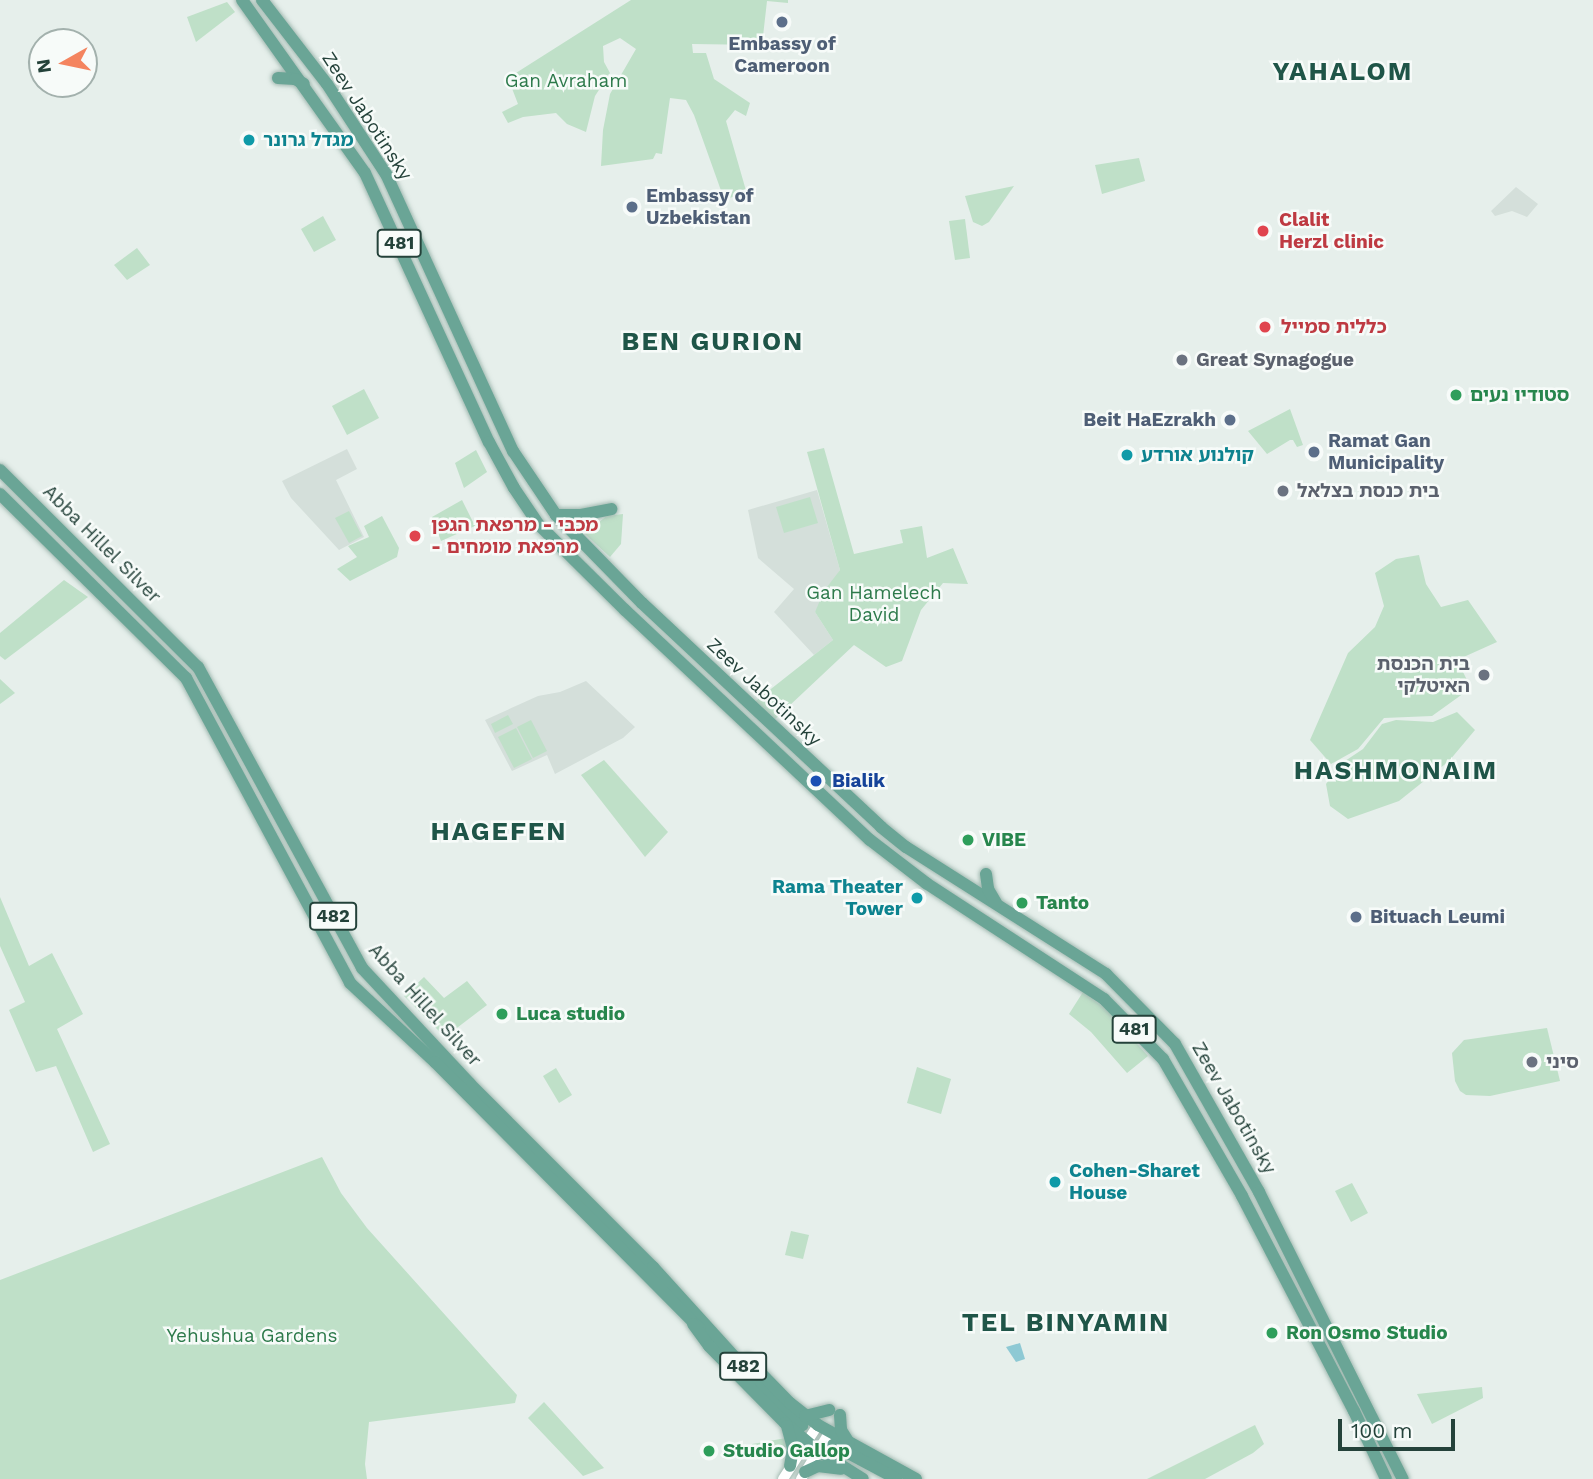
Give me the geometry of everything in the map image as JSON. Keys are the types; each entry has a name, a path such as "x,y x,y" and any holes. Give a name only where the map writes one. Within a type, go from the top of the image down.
{"main road":[{"name":"Zeev Jabotinsky","path":"242,0 304,84 372,185 483,428 514,488 552,539 851,823 916,877 1104,999 1163,1059 1242,1196 1354,1411 1385,1479"},
{"name":"Zeev Jabotinsky","path":"262,0 327,83 386,174 511,446 556,515 642,603 826,778 906,847 1106,974 1175,1044 1259,1192 1404,1479"},
{"path":"278,78 295,79 304,84"},
{"path":"483,428 501,453 507,453 511,446"},
{"name":"Abba Hillel Silver","path":"0,470 198,667 362,968 686,1308"},
{"name":"Abba Hillel Silver","path":"0,494 186,678 350,983 435,1062 686,1308"},
{"path":"556,515 580,516 611,509"},
{"path":"986,874 990,894 1000,909"},
{"path":"686,1308 709,1346 806,1441 849,1444 916,1479"},
{"path":"686,1308 802,1423 818,1425"},
{"path":"802,1423 835,1413 849,1444"},
{"path":"785,1423 793,1448 790,1466"},
{"path":"783,1479 818,1425"},
{"path":"818,1425 827,1444 849,1471"},
{"path":"803,1475 827,1444"},
{"path":"827,1444 879,1479"},
{"path":"827,1444 897,1479"},
{"path":"803,1475 823,1466 849,1471 863,1479"}],"shaded area":[{"path":"1516,187 1538,204 1527,217 1512,211 1495,216 1491,211"},
{"path":"347,449 357,469 336,480 364,537 339,550 291,498 282,481"},
{"path":"817,490 840,570 815,612 833,640 814,655 774,612 794,589 758,558 748,510"},
{"path":"586,681 635,727 623,738 555,774 547,755 512,771 485,720 538,696 560,692"}],"green space":[{"name":"Gan Avraham","path":"631,0 788,0 788,3 767,1 762,45 692,44 693,53 706,53 714,79 750,103 746,116 735,110 726,121 747,194 724,199 686,100 670,98 662,154 656,153 653,159 601,166 603,130 610,94 636,49 620,38 603,46 604,62 610,73 595,96 586,132 567,124 556,113 523,117 508,123 502,112 518,104 508,78"},
{"path":"227,2 235,12 196,42 187,17"},
{"path":"1139,158 1145,181 1102,194 1095,165"},
{"path":"1014,186 989,222 982,226 973,222 965,196"},
{"path":"323,216 336,240 314,252 301,229"},
{"path":"965,219 970,258 955,260 949,221"},
{"path":"137,248 150,265 127,280 114,265"},
{"path":"364,389 379,418 347,435 332,406"},
{"path":"1290,409 1303,445 1297,447 1293,440 1290,440 1267,454 1248,431"},
{"name":"Gan Hamelech David","path":"824,448 854,554 903,543 900,530 922,526 927,558 953,548 968,584 943,583 921,610 902,661 886,667 854,645 772,722 752,704 833,640 815,612 824,591 840,570 807,452"},
{"path":"476,450 487,472 464,488 455,463"},
{"path":"810,497 818,523 784,533 776,507"},
{"path":"462,500 475,526 441,541 432,517"},
{"path":"349,511 362,536 349,543 335,518"},
{"path":"623,514 621,544 610,557 584,533 607,516"},
{"path":"382,516 399,548 397,557 350,581 337,569 357,557 348,546 369,537 364,526"},
{"path":"1419,555 1426,584 1441,607 1468,600 1497,642 1457,660 1471,688 1432,716 1384,718 1358,749 1331,764 1310,740 1348,653 1375,627 1384,606 1375,573 1396,559"},
{"path":"64,580 88,597 5,660 0,656 0,633"},
{"path":"0,679 15,693 0,704"},
{"path":"1457,712 1475,730 1449,761 1399,801 1348,819 1330,806 1326,784 1342,763 1363,749 1382,724 1396,720 1433,722"},
{"path":"508,715 513,724 495,733 491,724"},
{"path":"531,720 547,751 533,758 517,727"},
{"path":"516,728 532,759 514,768 498,737"},
{"path":"604,760 668,832 645,857 581,775"},
{"path":"0,897 29,966 52,953 83,1014 57,1029 110,1144 93,1152 56,1066 36,1072 9,1010 25,1002 0,946"},
{"path":"424,977 444,998 467,981 487,1005 445,1037 404,996"},
{"path":"1083,992 1105,1008 1148,1056 1127,1073 1091,1032 1069,1014"},
{"path":"1547,1028 1560,1081 1490,1096 1466,1095 1460,1091 1455,1081 1452,1053 1464,1040"},
{"path":"917,1067 951,1079 941,1114 907,1103"},
{"path":"556,1068 572,1095 559,1103 543,1076"},
{"name":"Yehushua Gardens","path":"322,1157 341,1193 367,1228 517,1395 515,1403 369,1422 365,1464 367,1479 0,1479 0,1280"},
{"path":"1352,1183 1368,1213 1351,1222 1335,1191"},
{"path":"791,1231 809,1235 803,1259 785,1255"},
{"path":"1482,1387 1483,1398 1432,1424 1417,1394"},
{"path":"544,1402 604,1468 583,1476 528,1418"},
{"path":"1255,1425 1264,1444 1253,1453 1205,1479 1147,1479"},
{"path":"786,1438 787,1447 753,1452 752,1444"}],"water":[{"path":"1020,1343 1025,1359 1016,1362 1006,1347"}],"place":[{"name":"Embassy of Cameroon","path":"782,22"},
{"name":"מגדל גרונר","path":"249,140"},
{"name":"Embassy of Uzbekistan","path":"632,207"},
{"name":"Clalit Herzl clinic","path":"1263,231"},
{"name":"כללית סמייל","path":"1265,327"},
{"name":"Great Synagogue","path":"1182,360"},
{"name":"סטודיו נעים","path":"1456,395"},
{"name":"Beit HaEzrakh","path":"1230,420"},
{"name":"Ramat Gan Municipality","path":"1314,452"},
{"name":"קולנוע אורדע","path":"1127,455"},
{"name":"בית כנסת בצלאל","path":"1283,491"},
{"name":"מכבי - מרפאת הגפן - מרפאת מומחים","path":"415,536"},
{"name":"בית הכנסת האיטלקי","path":"1484,675"},
{"name":"Bialik","path":"816,781"},
{"name":"VIBE","path":"968,840"},
{"name":"Rama Theater Tower","path":"917,898"},
{"name":"Tanto","path":"1022,903"},
{"name":"Bituach Leumi","path":"1356,917"},
{"name":"Luca studio","path":"502,1014"},
{"name":"סיני","path":"1532,1062"},
{"name":"Cohen-Sharet House","path":"1055,1182"},
{"name":"Ron Osmo Studio","path":"1272,1333"},
{"name":"Studio Gallop","path":"709,1451"}],"district":[{"name":"YAHALOM","path":"1343,72"},
{"name":"BEN GURION","path":"713,342"},
{"name":"HASHMONAIM","path":"1396,771"},
{"name":"HAGEFEN","path":"499,832"},
{"name":"TEL BINYAMIN","path":"1066,1323"}]}
